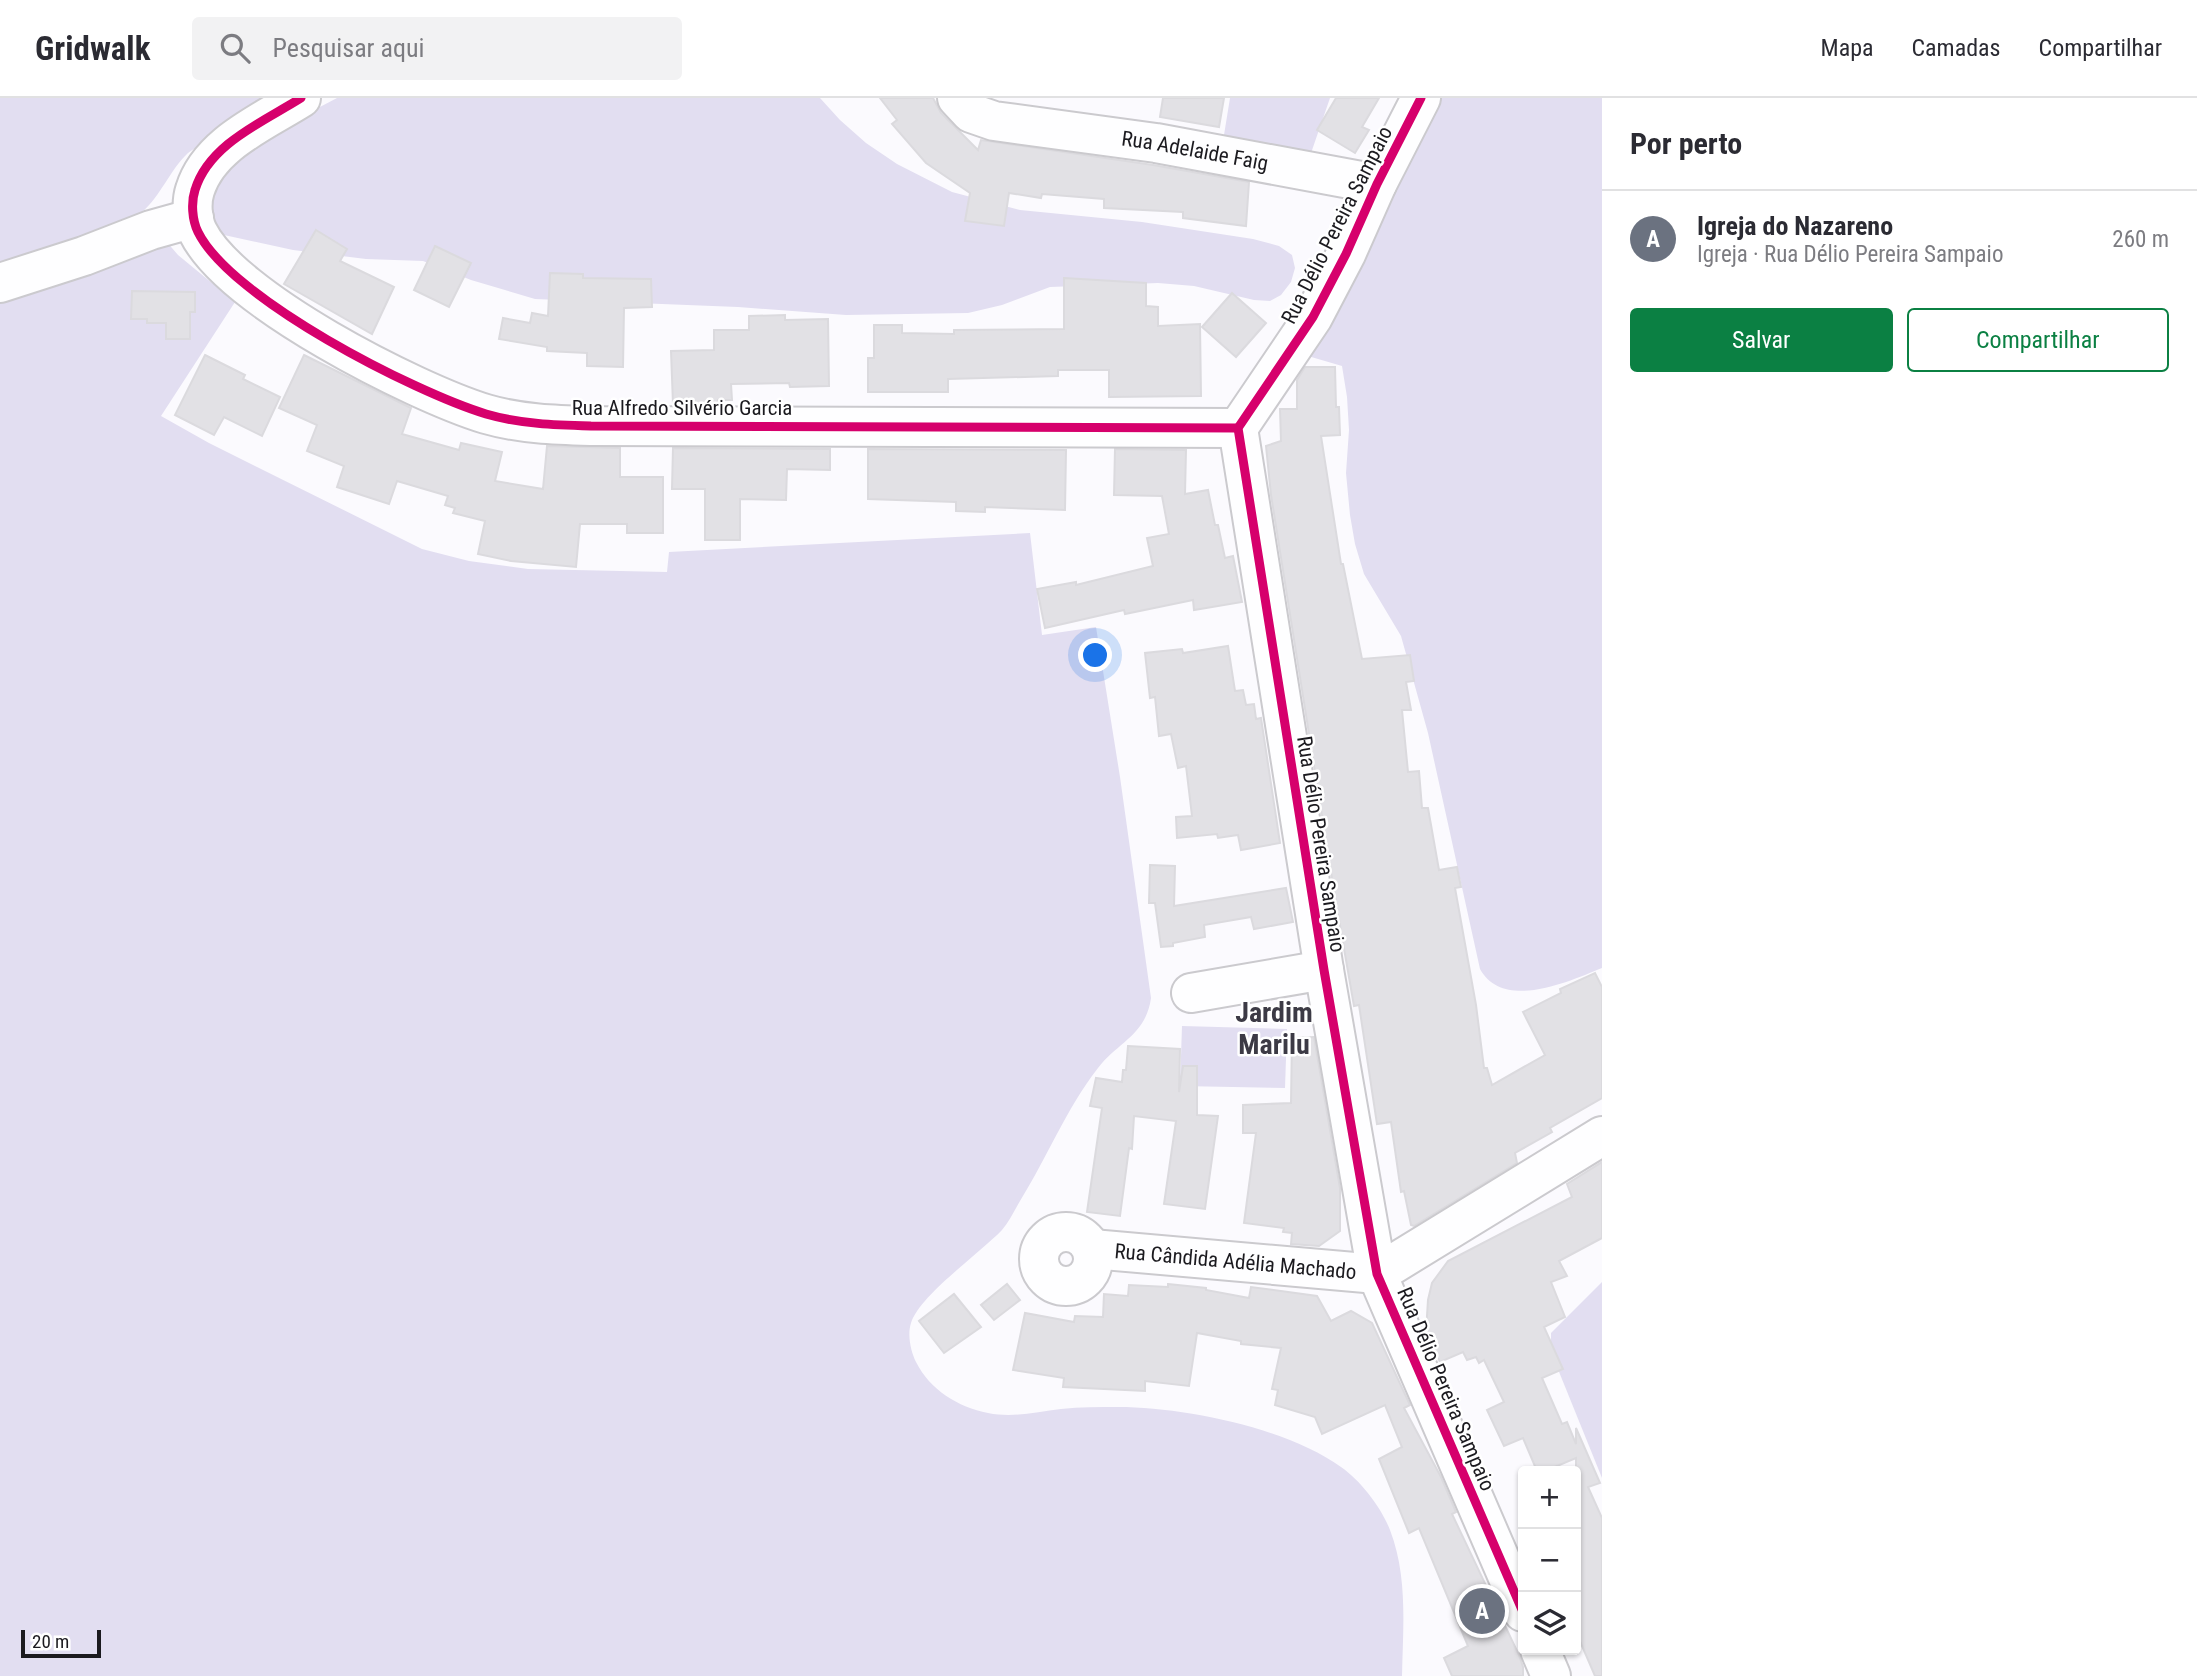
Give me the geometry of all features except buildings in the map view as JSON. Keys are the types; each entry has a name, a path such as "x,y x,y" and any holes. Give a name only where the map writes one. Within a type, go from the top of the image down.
{"street":[{"path":"0,283 84,256 151,230 194,218 195,189 205,167 213,158 237,138 301,98"},
{"name":"Rua Adelaide Faig","path":"957,98 971,113 994,121 1016,111 1156,143 1377,184"},
{"name":"Rua Délio Pereira Sampaio","path":"1421,98 1313,317 1238,428 1324,970 1377,1274 1518,1600"},
{"name":"Rua Alfredo Silvério Garcia","path":"194,218 197,230 214,255 237,279 259,295 361,359 411,384 454,403 509,419 591,426 1238,428"},
{"path":"1191,993 1324,970"},
{"path":"1377,1274 1602,1136"},
{"name":"Rua Cândida Adélia Machado","path":"1091,1249 1377,1274"},
{"path":"1542,1655 1551,1676"}],"shaded area":[{"path":"0,98 266,98 188,153 141,213 74,240 0,262"},
{"path":"337,98 820,98 866,143 897,164 952,192 1020,210 1142,222 1253,239 1279,246 1292,255 1295,268 1291,282 1281,295 1270,301 1254,300 1194,286 1158,283 1050,287 1002,305 968,313 846,315 738,307 535,299 471,280 423,261 366,259 293,250 224,235 215,226 211,214 211,199 224,168 299,118"},
{"path":"1230,98 1330,98 1310,156 1224,135"},
{"path":"1436,98 1602,98 1602,968 1555,986 1520,991 1504,989 1490,982 1480,969 1428,733 1401,636 1364,574 1355,544 1346,473 1349,430 1342,366 1301,354"},
{"path":"160,234 178,255 235,302 161,416 209,443 422,549 469,561 528,569 667,572 669,552 1030,533 1042,635 1096,627 1151,998 1148,1011 1137,1030 1098,1068 1076,1100 1005,1227 938,1288 917,1312 910,1328 913,1353 922,1372 937,1389 956,1402 988,1413 1024,1414 1090,1407 1173,1411 1234,1422 1264,1431 1319,1453 1341,1467 1363,1487 1376,1504 1396,1548 1403,1602 1402,1676 0,1676 0,297"},
{"path":"1182,1026 1287,1029 1285,1088 1180,1086"},
{"path":"1602,1282 1602,1478 1551,1352 1551,1333"}],"cycle path":[{"path":"301,98 239,136 212,160 202,174 194,195 193,217 198,232 217,258 247,286 285,313 372,364 454,403 486,414 525,422 591,426 1238,428"},
{"path":"1421,98 1313,317 1238,428 1324,970 1377,1274 1518,1600"}],"place":[{"name":"Igreja do Nazareno","path":"1482,1611"}],"district":[{"name":"Jardim Marilu","path":"1274,1028"}]}
